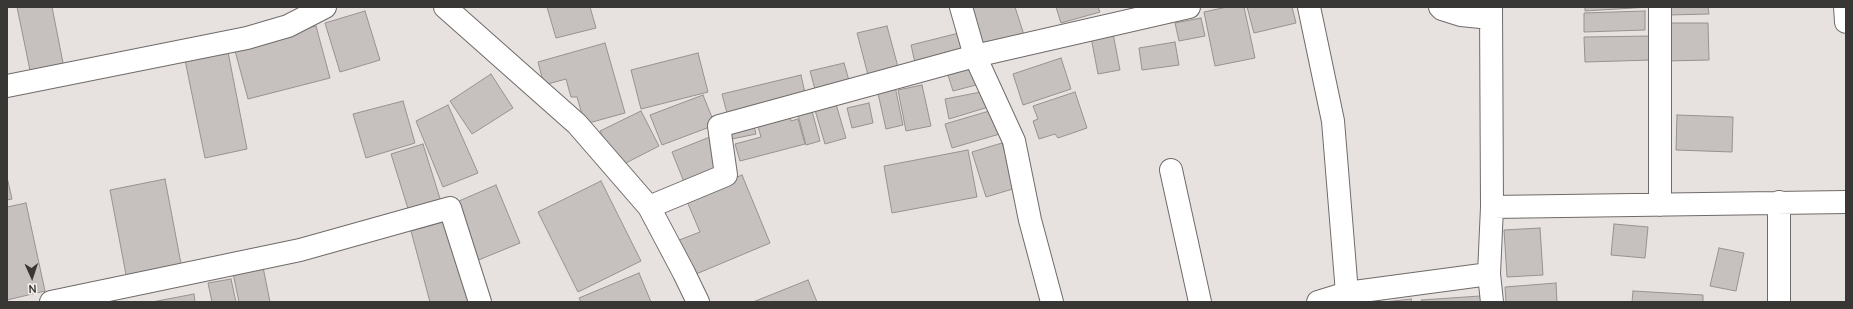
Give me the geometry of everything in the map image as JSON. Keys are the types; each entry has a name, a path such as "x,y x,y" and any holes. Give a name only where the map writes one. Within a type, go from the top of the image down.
{"street":[{"path":"7,86 247,38 288,26 325,7"},
{"path":"445,7 578,124 649,207 698,302"},
{"path":"961,7 975,56 1014,141 1030,220 1052,302"},
{"path":"649,207 726,175 719,126 975,56 1189,7"},
{"path":"1309,7 1333,121 1347,293"},
{"path":"1440,7 1442,10 1461,14 1491,12 1492,207 1489,274 1492,302"},
{"path":"1660,7 1660,205"},
{"path":"1845,7 1846,22"},
{"path":"1170,170 1200,302"},
{"path":"1778,302 1780,202"},
{"path":"1492,207 1846,202"},
{"path":"51,302 300,250 450,208 480,302"},
{"path":"1318,302 1347,293 1489,274"}],"building":[{"path":"17,7 52,7 64,68 31,75"},
{"path":"547,7 590,7 596,28 556,38"},
{"path":"971,7 1015,7 1024,35 984,48"},
{"path":"1056,7 1098,7 1100,12 1061,23"},
{"path":"1227,7 1244,7 1255,58 1215,66 1204,12"},
{"path":"1247,7 1292,7 1296,23 1254,33"},
{"path":"1585,7 1649,7 1585,11"},
{"path":"1668,7 1708,7 1709,14 1668,15"},
{"path":"365,11 380,60 340,72 325,23"},
{"path":"1645,11 1645,30 1584,32 1584,13"},
{"path":"1201,18 1205,36 1179,41 1175,23"},
{"path":"1666,23 1708,23 1709,60 1666,61"},
{"path":"316,26 330,78 248,99 234,47"},
{"path":"887,26 898,67 868,75 857,33"},
{"path":"1112,28 1120,70 1098,74 1090,32"},
{"path":"959,33 964,51 915,63 911,45"},
{"path":"1652,36 1652,60 1585,62 1584,37"},
{"path":"1175,42 1179,65 1142,70 1139,48"},
{"path":"605,43 625,113 585,124 577,97 571,97 566,79 544,85 538,62"},
{"path":"228,52 247,149 205,158 185,60"},
{"path":"698,53 708,92 641,109 631,70"},
{"path":"1061,58 1071,89 1023,105 1013,74"},
{"path":"844,63 850,84 816,93 810,71"},
{"path":"971,68 976,85 953,91 948,75"},
{"path":"491,74 513,108 472,134 450,101"},
{"path":"801,75 806,98 728,117 722,94"},
{"path":"922,85 931,126 906,131 898,90"},
{"path":"895,86 903,125 886,129 877,89"},
{"path":"986,91 995,105 949,119 945,99"},
{"path":"1075,92 1087,128 1058,138 1055,134 1039,139 1033,121 1038,119 1033,106"},
{"path":"703,95 715,125 662,145 650,115"},
{"path":"403,101 415,143 366,158 353,114"},
{"path":"869,103 873,123 852,128 847,108"},
{"path":"836,104 846,138 825,144 815,110"},
{"path":"448,105 478,173 443,187 416,121"},
{"path":"996,109 1003,133 952,148 945,124"},
{"path":"641,111 659,146 618,167 600,131"},
{"path":"812,111 820,141 806,145 798,115"},
{"path":"789,114 791,121 798,119 805,144 740,161 735,144 761,137 757,123"},
{"path":"1677,115 1733,117 1732,152 1676,150"},
{"path":"753,122 756,134 732,139 730,128"},
{"path":"710,137 722,167 684,182 672,152"},
{"path":"1002,143 1016,188 986,197 972,152"},
{"path":"423,144 442,205 410,215 391,154"},
{"path":"968,150 977,197 892,213 884,166"},
{"path":"742,175 770,243 689,277 674,242 700,232 686,199"},
{"path":"7,177 12,199 7,200"},
{"path":"165,179 182,269 127,280 110,190"},
{"path":"601,181 641,261 578,292 538,212"},
{"path":"496,185 520,243 476,261 452,204"},
{"path":"26,203 45,291 7,300 7,207"},
{"path":"447,221 469,302 430,302 411,231"},
{"path":"1614,224 1648,227 1645,258 1611,255"},
{"path":"1540,228 1543,275 1507,277 1504,230"},
{"path":"1719,248 1744,253 1736,291 1710,286"},
{"path":"263,267 270,302 239,302 233,273"},
{"path":"639,273 651,302 581,302 579,298"},
{"path":"231,279 236,302 212,302 208,283"},
{"path":"808,280 817,302 753,302"},
{"path":"1556,283 1557,302 1506,302 1505,287"},
{"path":"1633,291 1703,295 1703,302 1632,302"},
{"path":"194,294 195,302 152,302"},
{"path":"1480,296 1481,302 1422,302 1421,300"},
{"path":"1411,299 1412,302 1385,302"}]}
